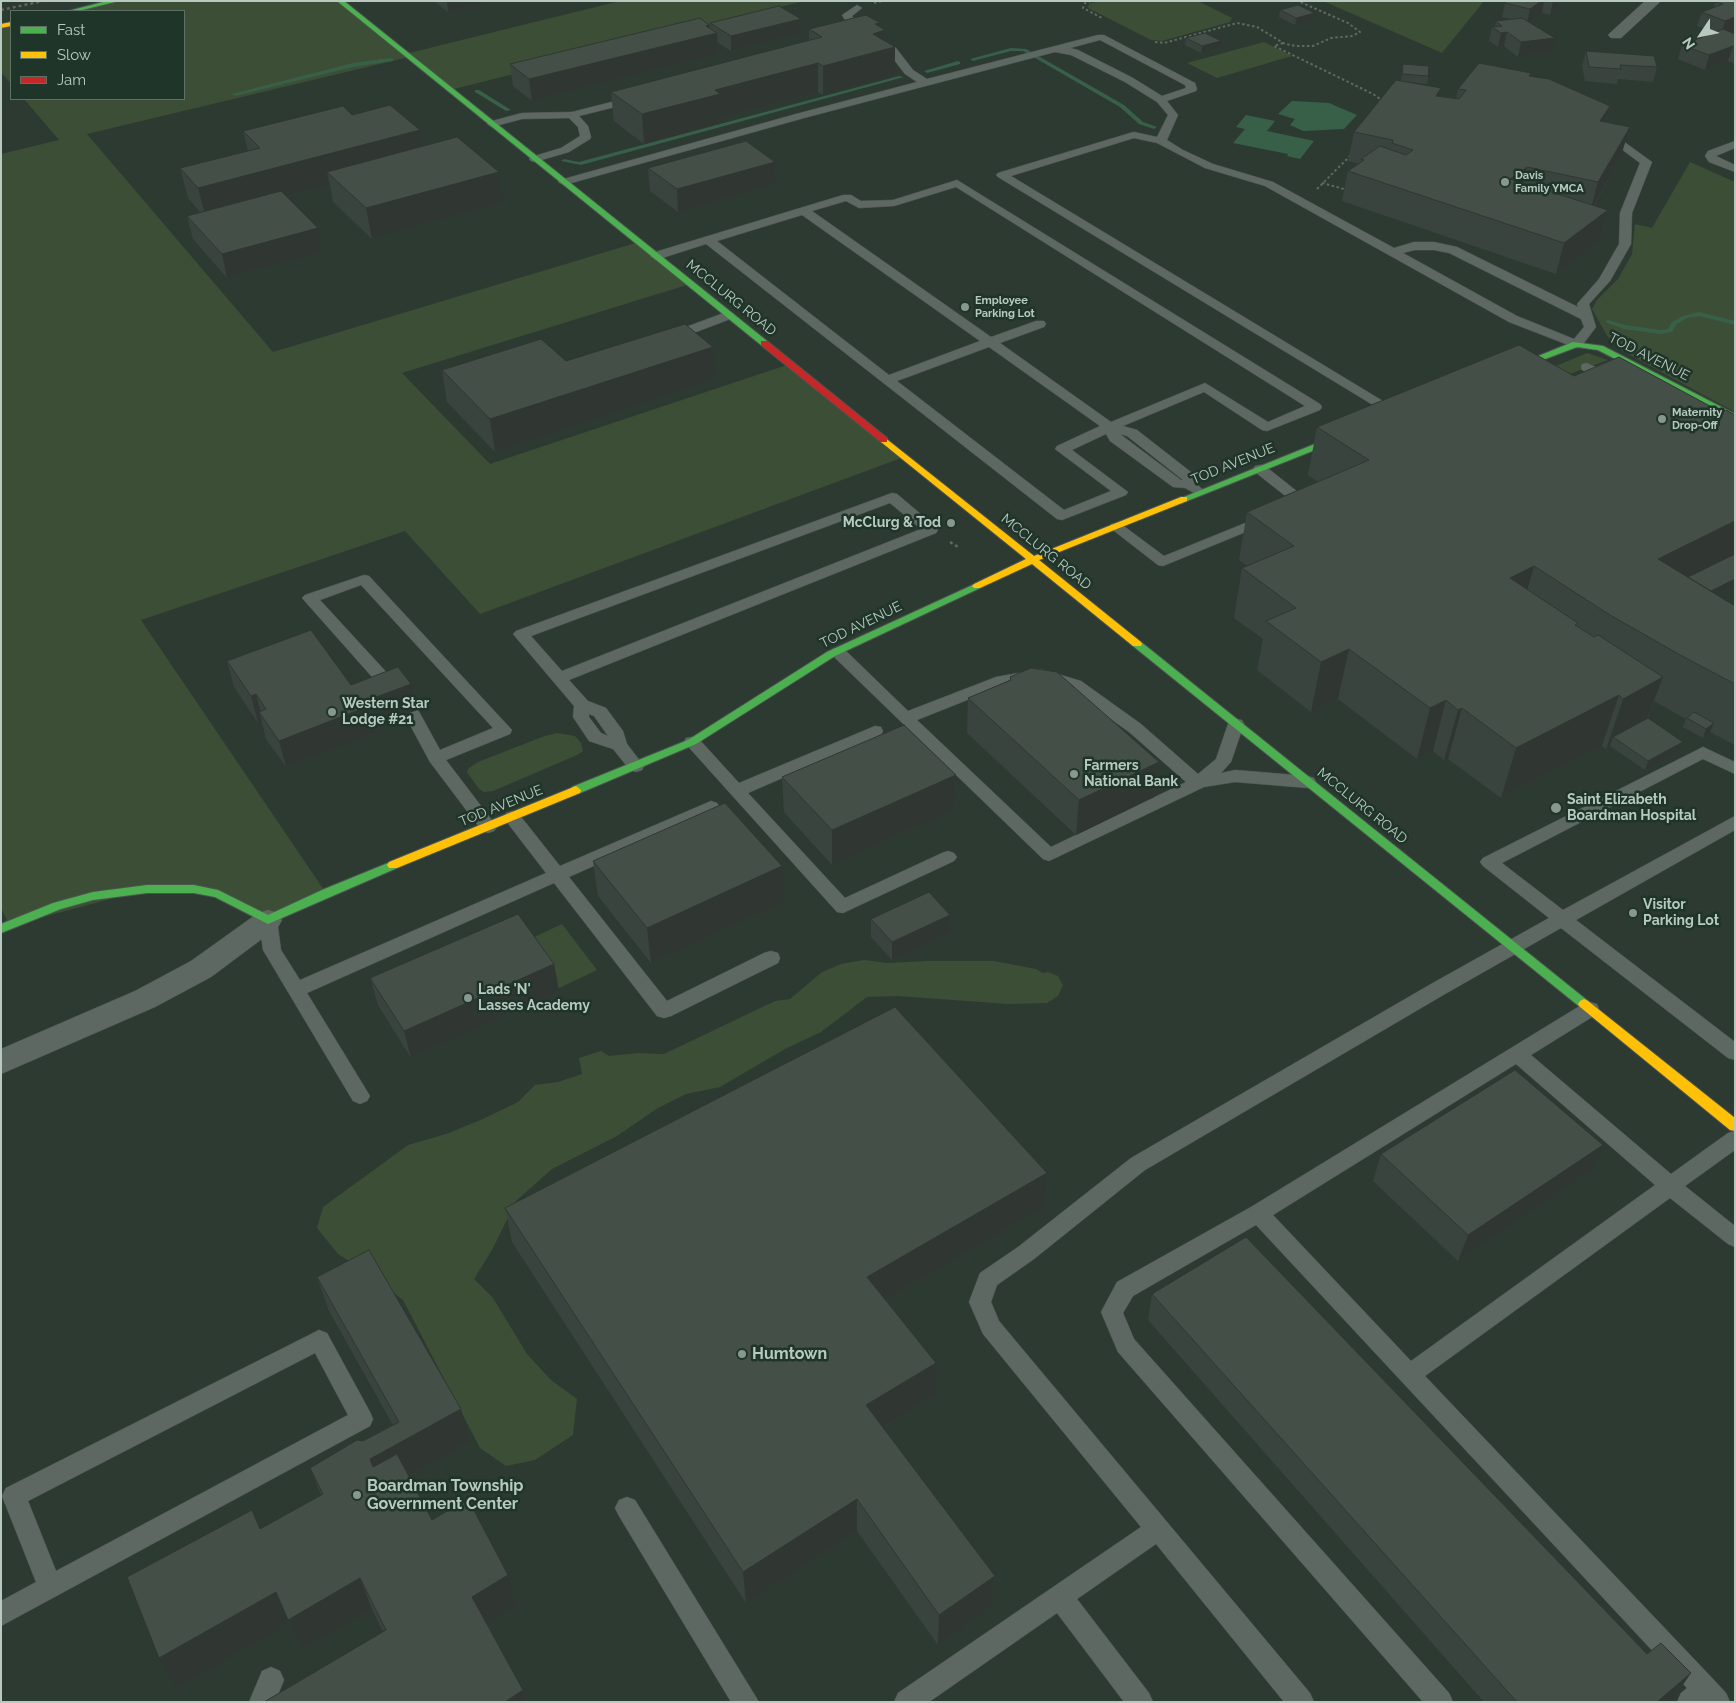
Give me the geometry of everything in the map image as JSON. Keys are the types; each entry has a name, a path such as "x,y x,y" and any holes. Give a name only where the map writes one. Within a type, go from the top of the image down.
{"street":[{"path":"76,10 116,1"},
{"name":"MCCLURG ROAD","path":"340,1 1735,1126"},
{"path":"1616,35 1654,1"},
{"path":"1494,376 1576,344"},
{"name":"TOD AVENUE","path":"1576,344 1600,348 1735,418"},
{"path":"1379,421 1400,413"},
{"name":"TOD AVENUE","path":"268,920 326,893 692,742 838,652 1032,560 1354,431"},
{"path":"1,930 57,906 93,896 147,889 194,889 218,894 268,920 201,969 146,998 1,1062"}],"lane":[{"path":"856,8 847,15 852,25 892,50 909,72 926,83"},
{"path":"850,40 868,36"},
{"path":"564,182 1101,37 1190,83 1192,89 1161,100"},
{"path":"1055,50 1074,52 1129,80 1161,100 1172,116 1161,141"},
{"path":"492,124 522,116 572,115 646,96"},
{"path":"535,159 566,150 586,137 583,126 572,115"},
{"path":"1400,413 1002,175 1134,135 1161,141 1209,166 1269,184 1513,319 1576,344 1590,327 1583,304 1604,281 1625,244 1626,213 1646,162 1611,136 1594,129"},
{"path":"1735,144 1712,153 1710,156 1713,160 1735,169"},
{"path":"656,256 847,197 859,205 894,203 957,183 1315,407 1267,427 1206,387 1110,427 1062,449 1121,492 1062,516 708,240"},
{"path":"804,210 1110,427 1115,438 1171,479 1178,484 1188,484 1200,493"},
{"path":"1393,252 1414,246 1434,246 1453,250 1587,317"},
{"path":"658,342 729,316"},
{"path":"887,380 1040,324"},
{"path":"1588,367 1622,386"},
{"path":"1260,469 1317,513"},
{"path":"559,678 932,530 892,497 520,634 582,705 581,716 595,736 619,745 636,766"},
{"path":"1116,527 1163,562 1303,503"},
{"path":"398,696 310,598 364,579 504,730 436,758"},
{"path":"838,652 1049,855 1198,783 1223,762 1236,724"},
{"path":"906,718 933,705 1002,681 1041,674 1075,685 1135,728 1198,783"},
{"path":"411,712 436,758 488,827"},
{"path":"737,791 874,731"},
{"path":"692,742 843,907 948,857"},
{"path":"1735,769 1704,752 1489,862 1735,1053"},
{"path":"1198,783 1235,776 1308,782"},
{"path":"296,990 711,807"},
{"path":"512,817 664,1011 771,958"},
{"path":"1301,1702 991,1328 980,1302 988,1279 1026,1253 1138,1164 1513,947 1732,827"},
{"path":"268,920 272,950 360,1096"},
{"path":"1440,1702 1126,1345 1112,1312 1125,1289 1258,1213 1590,1009"},
{"path":"1517,1054 1670,1186 1735,1238"},
{"path":"1410,1374 1735,1139"},
{"path":"1258,1213 1410,1374 1704,1698"},
{"path":"1,1614 362,1419 319,1340 14,1496 50,1586"},
{"path":"627,1508 746,1702"},
{"path":"907,1702 1158,1529"},
{"path":"1060,1596 1140,1702"}],"path":[{"path":"1090,1 1085,3 1084,8 1107,20"},
{"path":"1147,41 1164,43 1237,23 1257,27 1284,43 1307,47 1331,38 1358,35 1360,32 1352,26 1298,1"},
{"path":"1284,43 1274,46 1374,94 1389,106"},
{"path":"1313,193 1352,153"},
{"path":"1322,183 1348,190"}],"shaded area":[{"path":"116,1 340,1 405,54 620,1 804,1 450,90 409,57 87,134 273,352 639,242 690,284 402,373 490,464 790,364 904,457 480,614 405,531 141,620 326,893 268,920 218,894 147,889 10,926 1,908 1,154 59,140 25,100 185,100 185,10 76,10"},
{"path":"1099,1 1198,1 1232,18 1230,22 1162,41 1151,40 1088,8 1089,4"},
{"path":"1323,1 1484,1 1442,53"},
{"path":"10,24 10,83 1,72 1,26"},
{"path":"1264,42 1292,56 1217,78 1187,63"},
{"path":"1292,101 1329,103 1357,115 1344,129 1303,131 1290,125 1295,119 1278,114"},
{"path":"1246,115 1275,121 1267,131 1314,141 1300,159 1287,156 1288,154 1233,143 1245,129 1236,127"},
{"path":"1690,162 1735,182 1735,412 1617,348 1606,334 1592,309 1597,300 1618,279 1632,254 1635,224 1652,228"},
{"path":"1587,353 1608,360 1564,376 1551,368"},
{"path":"557,733 575,736 581,743 583,751 493,791 484,792 479,789 467,772 469,768 478,762"},
{"path":"562,924 597,970 557,989 524,942"},
{"path":"864,960 888,963 994,961 1036,969 1043,973 1048,972 1058,976 1063,985 1058,996 1047,1003 1008,1004 897,996 867,997 821,1032 785,1049 720,1087 686,1094 658,1108 617,1136 552,1169 516,1201 492,1250 474,1279 493,1298 527,1354 551,1380 577,1399 573,1435 535,1460 506,1466 480,1448 403,1300 370,1274 338,1254 317,1228 323,1207 408,1145 446,1134 483,1119 518,1102 535,1085 558,1082 582,1074 579,1058 601,1051 609,1056 638,1053 664,1054 775,1001 790,999 822,972 841,964"}],"building":[{"path":"1507,1 1541,1 1530,9 1505,3"},
{"path":"1735,1 1735,17 1725,21 1702,12 1723,4 1715,2"},
{"path":"1298,5 1315,13 1296,18 1280,10"},
{"path":"779,6 801,19 731,36 710,23"},
{"path":"866,15 880,23 875,24 885,30 873,34 895,47 823,66 818,63 715,90 720,94 642,114 611,92 822,37 809,29"},
{"path":"700,18 709,25 706,26 717,33 529,79 510,64"},
{"path":"1522,18 1555,38 1521,42 1507,32 1501,33 1492,27 1502,26 1496,21"},
{"path":"1723,29 1735,34 1735,47 1733,46 1709,55 1682,45"},
{"path":"1205,33 1221,41 1202,46 1186,38"},
{"path":"1586,51 1654,56 1657,67 1620,65 1621,69 1589,67"},
{"name":"Davis Family YMCA","path":"1479,63 1531,73 1529,76 1549,79 1610,106 1600,121 1630,127 1598,182 1527,167 1510,179 1608,210 1564,243 1348,171 1380,146 1406,155 1413,150 1392,143 1393,140 1354,132 1396,80 1441,88 1436,96 1459,99 1466,90 1458,89"},
{"path":"1403,64 1429,66 1428,76 1402,74"},
{"path":"390,105 420,130 198,188 180,168 260,148 243,131 343,106 352,115"},
{"path":"457,137 499,172 366,208 327,172"},
{"path":"746,141 775,162 677,189 648,168"},
{"path":"281,191 318,228 222,254 187,216"},
{"path":"685,324 713,347 490,419 442,370 541,339 566,361"},
{"path":"1519,345 1574,376 1619,357 1721,412 1726,410 1735,415 1735,521 1658,559 1735,606 1735,684 1610,615 1534,566 1510,578 1578,623 1575,625 1594,637 1598,635 1663,677 1623,699 1619,695 1516,748 1462,708 1458,710 1446,700 1430,708 1349,649 1321,662 1266,621 1296,608 1242,568 1294,546 1247,512 1369,460 1317,427"},
{"path":"1735,554 1735,579 1711,591 1688,577"},
{"path":"311,630 351,685 398,667 411,684 371,699 374,704 279,741 259,712 266,709 256,694 251,696 227,661"},
{"path":"1031,668 1057,672 1159,762 1079,800 968,698 1011,680 1010,677"},
{"path":"1694,712 1714,723 1706,729 1687,718"},
{"path":"1648,718 1683,742 1648,761 1613,737"},
{"path":"904,725 956,775 832,830 782,777"},
{"path":"725,803 782,866 647,928 593,861"},
{"path":"929,892 950,915 892,942 871,919"},
{"path":"518,914 554,964 404,1031 370,978"},
{"name":"Humtown","path":"895,1007 1047,1173 867,1277 936,1363 866,1405 995,1576 939,1615 857,1499 743,1572 505,1208"},
{"path":"1515,1070 1603,1145 1468,1235 1381,1154"},
{"path":"1246,1237 1647,1654 1661,1643 1691,1673 1657,1702 1517,1702 1152,1294"},
{"name":"Boardman Township Government Center","path":"369,1250 461,1409 370,1459 373,1467 397,1454 432,1520 468,1499 508,1575 472,1597 523,1690 505,1702 264,1702 386,1630 360,1578 288,1620 276,1592 159,1658 127,1577 252,1510 260,1529 323,1494 310,1468 357,1440 363,1441 399,1422 317,1277"}],"waterway":[{"path":"973,59 1011,49 1024,50 1122,106 1141,123 1154,127"},
{"path":"235,94 353,65 391,60"},
{"path":"927,71 958,63"},
{"path":"564,161 579,164 901,77"},
{"path":"477,91 508,110"},
{"path":"1608,322 1624,327 1660,332 1670,331 1674,323 1685,317 1699,314 1735,323"}],"railway":[{"path":"1,10 43,1"}],"traffic: fast":[{"path":"76,10 116,1"},
{"path":"340,1 764,343"},
{"path":"1505,371 1576,344 1600,348 1735,418"},
{"path":"1184,499 1347,434"},
{"path":"576,790 692,742 831,654 977,586"},
{"path":"1137,644 1584,1004"},
{"path":"1,929 57,906 93,896 147,889 194,889 218,894 268,920 393,865"}],"traffic: slow":[{"path":"1,26 10,24"},
{"path":"884,440 1137,644"},
{"path":"977,586 1032,560 1184,499"},
{"path":"393,865 576,790"},
{"path":"1584,1004 1735,1126"}],"traffic: jam":[{"path":"764,343 884,440"}],"place":[{"name":"Davis Family YMCA","path":"1505,182"},
{"name":"Employee Parking Lot","path":"965,307"},
{"name":"Maternity Drop-Off","path":"1662,419"},
{"name":"McClurg & Tod","path":"951,523"},
{"name":"Western Star Lodge #21","path":"332,712"},
{"name":"Farmers National Bank","path":"1074,774"},
{"name":"Saint Elizabeth Boardman Hospital","path":"1556,808"},
{"name":"Visitor Parking Lot","path":"1633,913"},
{"name":"Lads 'N' Lasses Academy","path":"468,998"},
{"name":"Humtown","path":"742,1354"},
{"name":"Boardman Township Government Center","path":"357,1495"}]}
